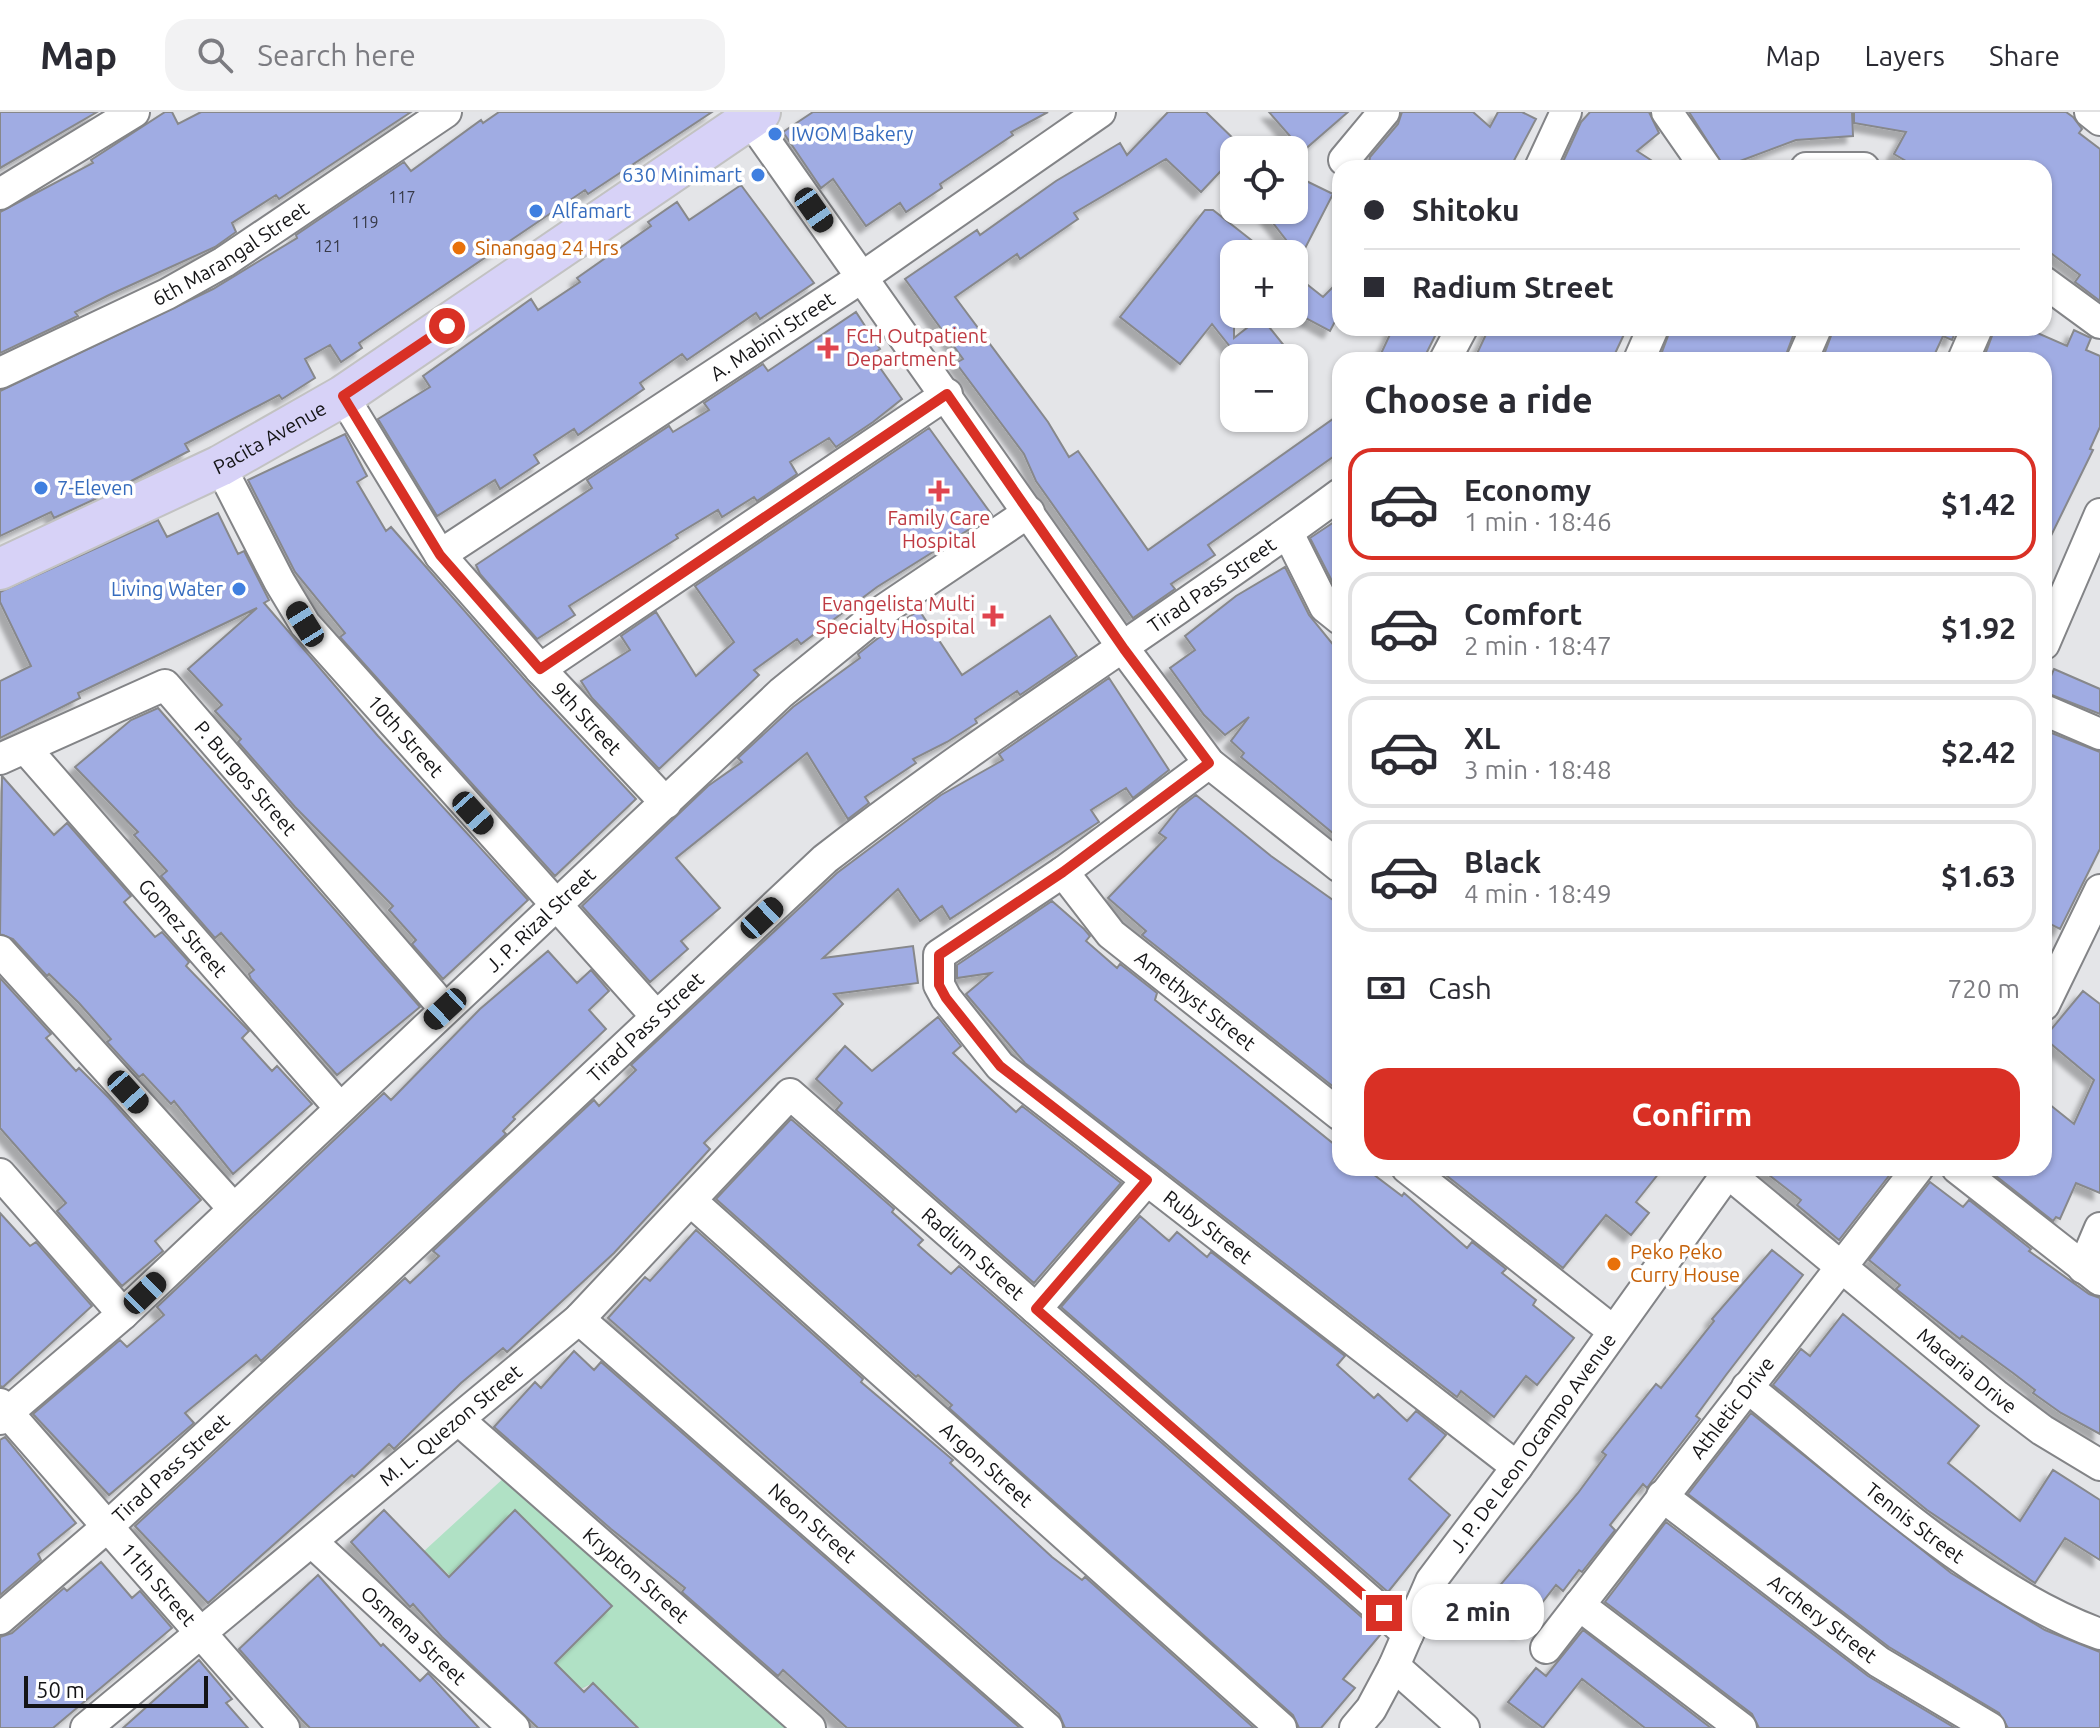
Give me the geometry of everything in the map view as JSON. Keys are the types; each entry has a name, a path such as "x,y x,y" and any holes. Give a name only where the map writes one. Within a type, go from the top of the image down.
{"main road":[{"name":"Pacita Avenue","path":"0,569 220,466 343,396 752,114"}],"street":[{"path":"0,194 134,112"},
{"name":"6th Marangal Street","path":"0,373 167,294 224,262 446,112"},
{"name":"A. Mabini Street","path":"440,555 861,278 1100,112"},
{"path":"1344,160 1384,112"},
{"path":"1544,160 1566,112"},
{"path":"1667,112 1700,160"},
{"path":"2090,112 2100,120"},
{"path":"752,114 861,278 947,394 1124,649 1209,763 1332,861"},
{"path":"2052,288 2100,323"},
{"path":"540,669 947,394"},
{"name":"9th Street","path":"343,396 440,555 540,669 666,803"},
{"name":"10th Street","path":"220,466 279,581 305,624 656,1016"},
{"name":"Tirad Pass Street","path":"0,1619 107,1527 825,859 899,802 1124,649 1332,500"},
{"name":"J. P. Rizal Street","path":"3,1412 123,1314 339,1107 557,908 781,693 882,611 1029,512"},
{"path":"2052,625 2100,514"},
{"path":"1288,533 1325,607 1332,613"},
{"name":"P. Burgos Street","path":"13,754 165,685 445,1009"},
{"path":"2052,713 2100,734"},
{"name":"Gomez Street","path":"13,754 339,1107"},
{"name":"Ruby Street","path":"1209,763 1063,872 939,955 939,985 1000,1066 1517,1467"},
{"name":"Amethyst Street","path":"1063,872 1111,934 1332,1109"},
{"path":"2052,989 2100,890"},
{"path":"0,951 233,1208"},
{"name":"M. L. Quezon Street","path":"86,1728 460,1421 579,1319 790,1094"},
{"name":"Radium Street","path":"790,1094 1408,1634"},
{"path":"0,1174 123,1314"},
{"path":"1417,1176 1612,1330"},
{"name":"J. P. De Leon Ocampo Avenue","path":"1355,1728 1371,1709 1394,1666 1431,1581 1517,1467 1722,1176"},
{"name":"Macaria Drive","path":"1735,1176 1840,1268 2008,1404 2100,1465"},
{"name":"Athletic Drive","path":"1546,1648 1912,1176"},
{"path":"1967,1176 2092,1274 2100,1228"},
{"path":"1036,1309 1147,1180"},
{"name":"Argon Street","path":"691,1201 1281,1728"},
{"name":"Neon Street","path":"579,1319 1047,1728"},
{"name":"Tennis Street","path":"1747,1387 1966,1562 2067,1622 2100,1634"},
{"name":"11th Street","path":"3,1412 284,1728"},
{"name":"Krypton Street","path":"460,1421 810,1728"},
{"name":"Archery Street","path":"1662,1496 1879,1662 1990,1728"},
{"name":"Osmena Street","path":"312,1542 514,1728"},
{"path":"1579,1605 1741,1728"},
{"path":"1394,1666 1464,1728"}],"green space":[{"path":"506,1476 806,1728 639,1728 593,1683 581,1689 553,1661 540,1655 423,1552"}],"building":[{"path":"0,112 97,112 0,168"},
{"path":"165,112 172,112 178,124 201,112 411,112 279,199 276,195 232,223 236,232 215,247 109,295 75,312 78,316 0,353 0,212 93,163 91,160"},
{"path":"499,112 712,112 588,194 585,190 359,343 362,348 341,362 330,345 305,359 315,378 282,399 279,395 185,444 189,451 108,493 54,518 51,512 0,536 0,391 213,289 297,238 296,235 404,162 411,171 481,120 483,123"},
{"path":"813,112 1048,112 1011,132 1013,135 940,184 942,188 906,212 900,203 866,226 833,179 821,188 783,132"},
{"path":"1168,112 1206,112 1231,136 1220,136 1220,172 1201,192 1166,159 1074,213 1078,219 1020,259 1017,254 955,297 1048,422 1069,457 1078,451 1148,550 1332,420 1332,458 1208,545 1215,555 1171,584 1175,589 1133,618 1036,481 1024,454 956,363 963,359 905,279 977,230 980,235 1056,181 1120,143 1127,155"},
{"path":"1269,112 1348,112 1308,147 1308,136 1290,136"},
{"path":"1402,112 1473,112 1490,127 1498,112 1522,112 1536,119 1514,160 1369,160 1398,124"},
{"path":"1590,112 1649,112 1659,133 1637,151 1651,160 1564,160 1581,122"},
{"path":"1689,112 1852,112 1853,136 1796,140 1743,160 1720,160"},
{"path":"1854,112 2066,112 2073,117 2082,129 2079,133 2100,149 2100,301 2075,282 2080,275 2052,254 2052,160 1904,160 1894,154 1906,132 1854,123"},
{"path":"1308,182 1332,194 1308,242 1308,240 1286,240 1274,224 1308,224"},
{"path":"741,185 814,283 760,319 756,313 687,360 682,354 640,383 644,389 578,435 574,429 534,455 539,463 500,489 495,480 437,516 378,419 430,387 423,376 531,299 538,310 580,282 577,278 651,226 648,222 677,202 689,220"},
{"path":"1205,210 1213,210 1220,216 1220,224 1231,224 1251,240 1220,240 1220,328 1234,328 1234,338 1247,328 1270,328 1283,344 1228,344 1212,324 1180,364 1120,317"},
{"path":"1308,285 1323,297 1332,288 1330,331 1308,319"},
{"path":"856,312 880,349 871,355 902,399 873,422 836,447 829,438 790,462 797,474 757,501 754,497 722,517 718,510 676,535 678,538 569,606 575,615 537,639 480,574 476,565 592,488 587,480 669,426 673,432 709,410 704,403 763,364 768,371"},
{"path":"2074,330 2091,338 2086,350 2100,356 2100,427 2090,449 2093,450 2052,534 2052,352 1986,352 1992,336 2044,336 2067,346"},
{"path":"1389,336 1435,336 1427,352 1382,352"},
{"path":"1485,336 1623,336 1616,352 1478,352"},
{"path":"1668,336 1793,336 1787,352 1662,352"},
{"path":"1831,336 1943,336 1936,352 1825,352"},
{"path":"929,428 992,515 877,587 801,644 797,639 754,670 759,675 659,769 592,698 581,681 630,650 621,636 656,612 696,676 734,642 695,586"},
{"path":"345,434 367,476 357,482 386,531 391,527 540,697 636,799 555,876 340,637 345,633 295,572 248,480"},
{"path":"218,513 238,554 244,551 269,600 264,603 378,736 528,900 443,979 412,944 416,940 389,910 393,906 295,807 238,742 241,739 215,711 222,705 188,669 257,608 78,693 80,698 0,738 0,681 31,666 0,602 0,592 158,520 167,537"},
{"path":"1332,523 1332,581 1310,538"},
{"path":"1285,567 1309,615 1332,643 1332,832 1241,757 1244,753 1231,741 1249,717 1225,735 1204,715 1170,668 1195,650 1185,636 1236,596"},
{"path":"919,610 962,675 1050,616 1077,656 1020,695 1017,691 947,742 913,759 916,763 865,797 869,803 848,819 807,753 676,858 720,908 681,941 688,949 650,982 582,906 708,786 742,762 738,758 793,707 860,658 858,654 877,639"},
{"path":"2054,669 2100,689 2100,714 2052,695"},
{"path":"1109,678 1169,770 1133,798 1126,788 1091,810 1099,822 950,919 942,906 920,921 898,889 823,958 913,946 918,983 834,994 843,1004 704,1143 710,1149 614,1253 507,1352 503,1348 461,1383 394,1449 389,1444 208,1603 135,1526 405,1278 410,1283 439,1256 433,1251 594,1100 599,1106 636,1070 631,1065 837,873 941,795 1003,760 999,754"},
{"path":"158,708 420,1007 337,1075 251,979 249,974 254,970 221,933 215,938 161,876 167,871 134,835 138,832 75,767 131,720"},
{"path":"2052,733 2100,752 2100,849 2060,929 2052,925"},
{"path":"2,776 54,835 67,823 131,896 124,902 155,937 162,932 189,962 186,966 249,1031 242,1038 272,1071 277,1066 312,1104 233,1174 174,1101 171,1104 143,1074 139,1077 107,1042 111,1039 79,1003 49,974 47,976 13,939 0,934"},
{"path":"1196,795 1271,856 1332,899 1332,1086 1142,935 1146,931 1108,898 1166,838 1159,833 1179,808"},
{"path":"1052,901 1084,929 1090,936 1086,941 1117,968 1120,964 1157,993 1155,1000 1332,1143 1332,1176 1376,1176 1402,1196 1404,1193 1467,1248 1472,1242 1506,1269 1502,1273 1536,1300 1533,1305 1574,1338 1537,1385 1526,1376 1494,1417 1461,1391 1457,1397 1025,1063 966,994 991,973 957,978 957,965"},
{"path":"548,951 577,983 591,970 609,991 589,1010 606,1029 513,1117 515,1119 503,1131 506,1134 261,1361 256,1355 185,1413 194,1423 109,1495 33,1414 120,1340 127,1347 164,1315 157,1307 384,1093 391,1100 480,1009"},
{"path":"0,978 51,1034 46,1038 76,1071 79,1068 109,1098 201,1200 155,1241 163,1251 122,1286 57,1211 66,1203 0,1128"},
{"path":"2083,991 2100,1004 2100,1193 2076,1183 2060,1219 2056,1217 2053,1221 1996,1176 2052,1176 2052,1106 2074,1124 2094,1080 2052,1045 2052,1028"},
{"path":"938,1017 961,1046 953,1053 1016,1112 1022,1106 1121,1183 1034,1283 836,1110 842,1103 816,1079 845,1046 872,1071"},
{"path":"791,1119 894,1209 892,1212 923,1240 918,1245 951,1274 959,1266 1381,1634 1343,1679 1355,1688 1321,1728 1299,1728 1293,1715 949,1408 952,1405 918,1375 916,1377 716,1199"},
{"path":"1447,1176 1657,1176 1636,1202 1649,1213 1631,1235 1606,1215 1563,1268"},
{"path":"1770,1176 1889,1176 1839,1240 1797,1205 1801,1200"},
{"path":"1930,1182 1963,1207 1969,1200 2031,1249 2029,1251 2089,1294 2100,1298 2100,1434 2061,1413 2033,1393 2035,1390 2013,1373 1962,1336 1960,1339 1896,1289 1900,1285 1869,1260"},
{"path":"0,1213 30,1246 36,1242 92,1306 3,1387 0,1386"},
{"path":"1140,1216 1169,1241 1177,1232 1207,1257 1211,1252 1345,1356 1337,1365 1374,1398 1378,1394 1407,1421 1416,1411 1446,1435 1409,1479 1450,1515 1388,1592 1061,1307"},
{"path":"696,1230 863,1379 861,1382 953,1460 950,1463 1052,1557 1082,1580 1085,1577 1254,1728 1065,1728 1059,1714 608,1318 645,1277 650,1281"},
{"path":"1772,1250 1803,1275 1726,1375 1696,1416 1700,1419 1647,1488 1643,1484 1610,1525 1615,1530 1582,1572 1579,1570 1563,1591 1556,1585 1520,1631 1485,1603 1578,1493 1606,1455 1602,1452 1656,1384 1661,1388 1714,1321 1712,1319"},
{"path":"1843,1314 1979,1426 1948,1463 2020,1521 2053,1470 2100,1500 2100,1560 2065,1538 2035,1583 1927,1510 1773,1385 1801,1349 1810,1356"},
{"path":"574,1351 594,1370 601,1362 1020,1728 847,1728 783,1670 778,1676 682,1592 685,1588 611,1529 494,1427 535,1382 541,1388"},
{"path":"1751,1413 1951,1573 2045,1630 2100,1652 2100,1728 2008,1728 1999,1713 1889,1647 1688,1494"},
{"path":"5,1437 76,1523 38,1554 41,1560 0,1595 0,1440"},
{"path":"384,1510 449,1577 515,1510 612,1606 555,1663 584,1692 593,1683 638,1728 538,1728 442,1637 413,1604 410,1607 351,1542"},
{"path":"1666,1522 1868,1676 1955,1728 1759,1728 1752,1714 1605,1602"},
{"path":"101,1562 132,1598 140,1591 172,1628 53,1728 0,1728 0,1637 12,1633 64,1588 67,1591"},
{"path":"318,1575 381,1646 383,1644 420,1681 428,1673 479,1728 310,1728 239,1649"},
{"path":"1583,1630 1711,1728 1645,1728 1582,1679 1543,1728 1508,1702 1536,1668 1546,1676"},
{"path":"199,1660 232,1699 226,1703 248,1728 123,1728"}],"place":[{"name":"IWOM Bakery","path":"775,134"},
{"name":"630 Minimart","path":"758,175"},
{"name":"Alfamart","path":"536,211"},
{"name":"Sinangag 24 Hrs","path":"459,248"},
{"name":"FCH Outpatient Department","path":"828,348"},
{"name":"7-Eleven","path":"41,488"},
{"name":"Family Care Hospital","path":"939,491"},
{"name":"Living Water","path":"239,589"},
{"name":"Evangelista Multi Specialty Hospital","path":"993,616"},
{"name":"Peko Peko Curry House","path":"1614,1264"}],"route":[{"path":"447,326 343,396 414,517 440,555 540,669 947,394 1124,649 1209,763 1063,872 939,955 939,985 946,998 1000,1066 1147,1180 1036,1309 1384,1613"}]}
